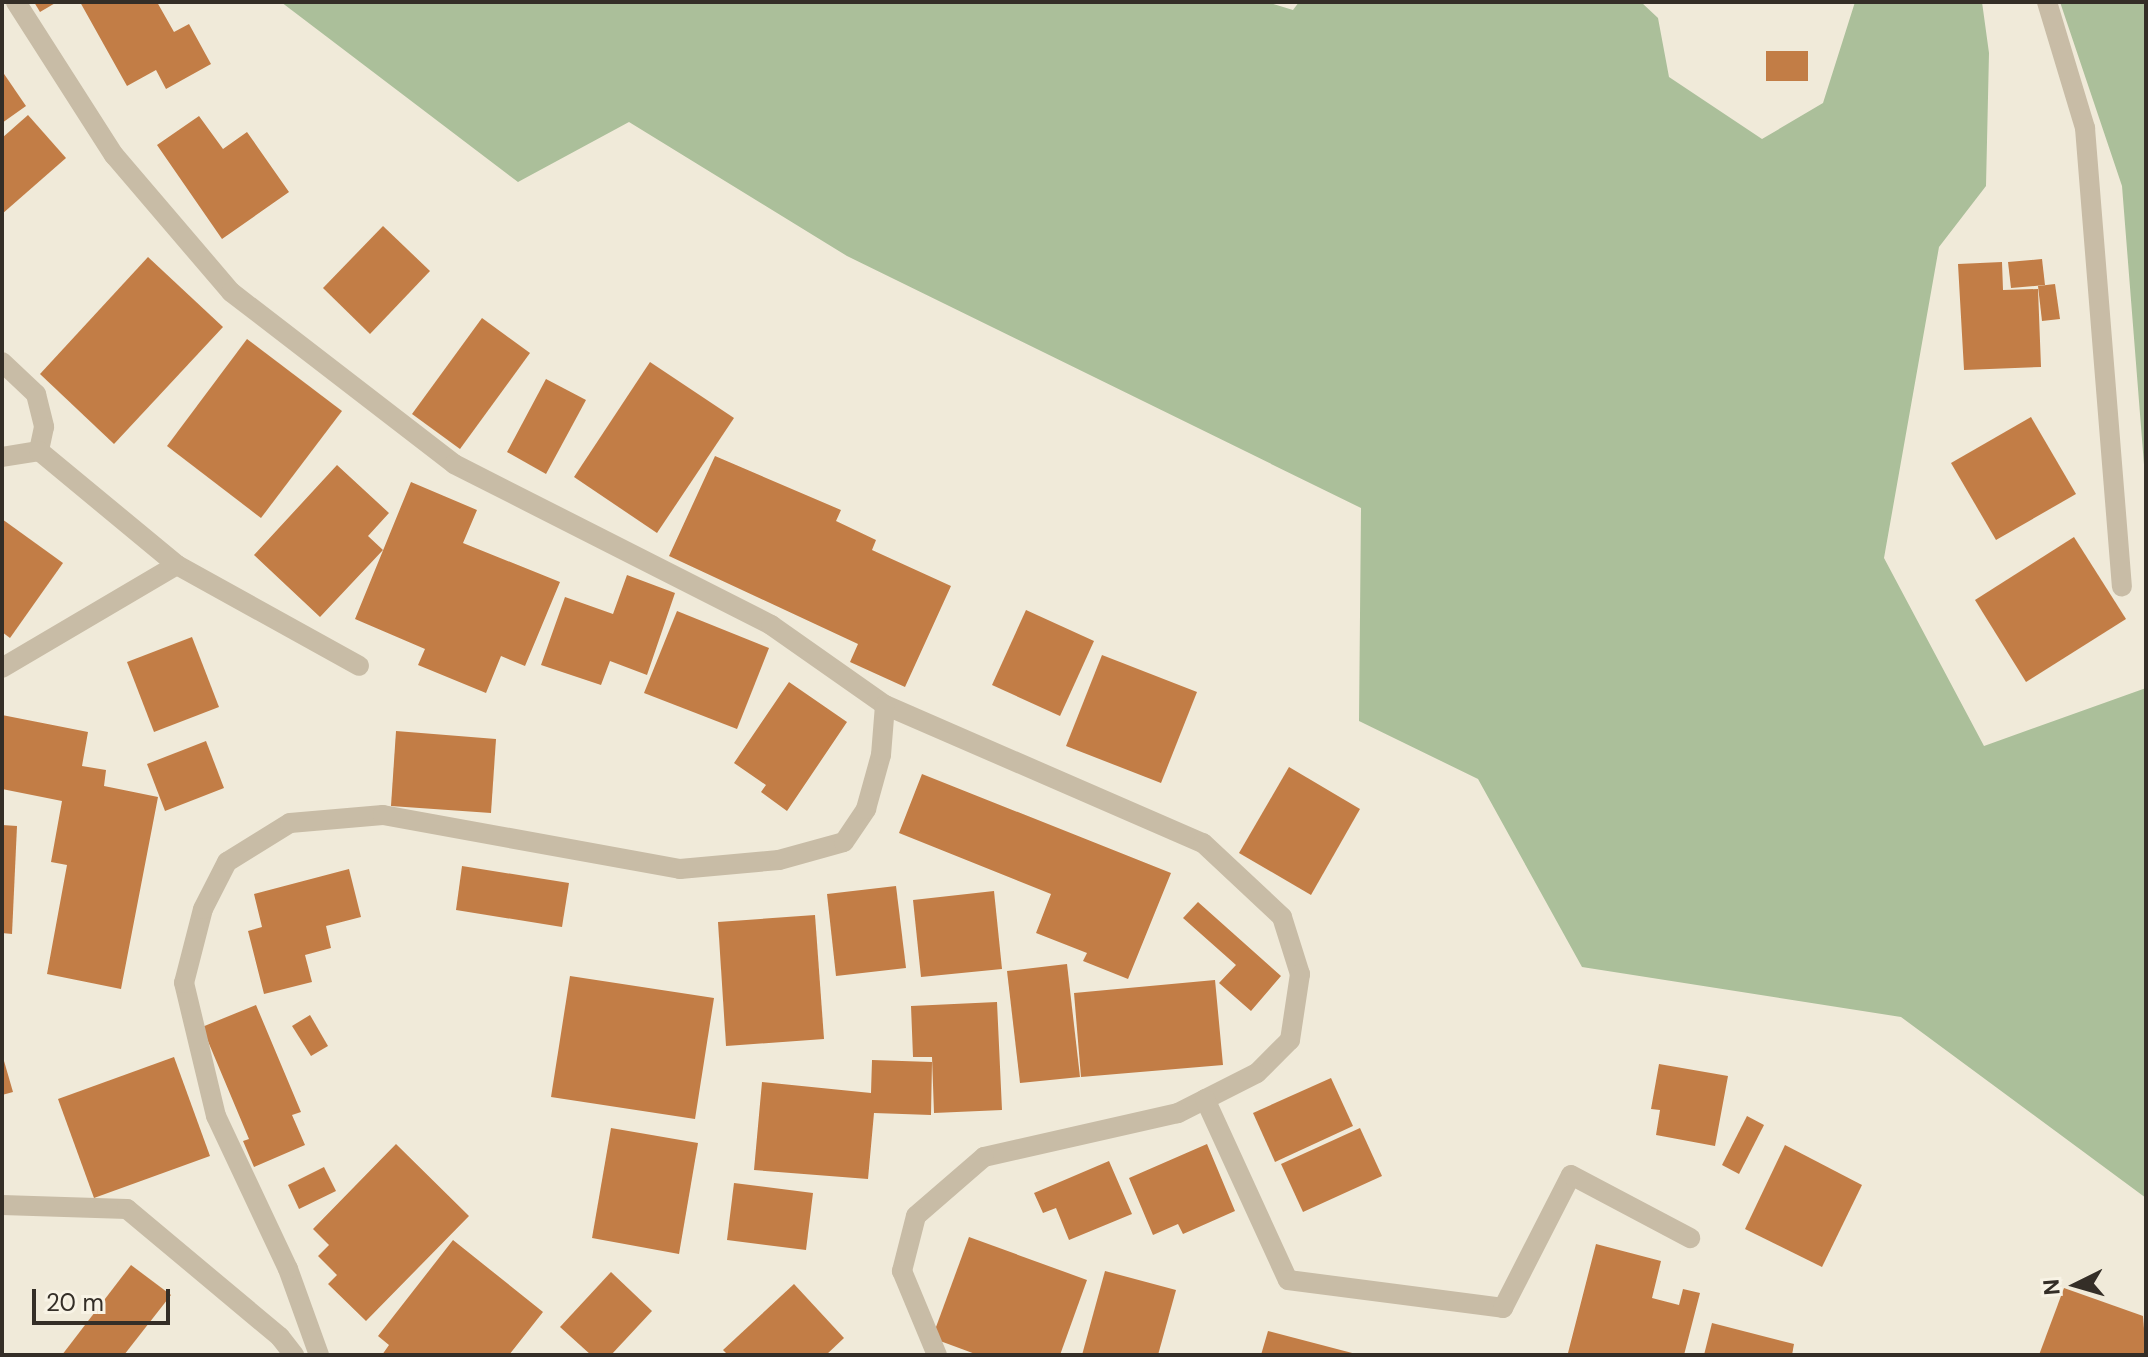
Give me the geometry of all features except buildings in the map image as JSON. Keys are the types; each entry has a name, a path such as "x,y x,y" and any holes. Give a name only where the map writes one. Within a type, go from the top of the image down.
{"street":[{"path":"16,2 114,155 231,292 454,464 771,625 885,705 1203,843 1282,917 1300,974 1290,1040 1257,1073 1178,1113 984,1157 916,1216 902,1271 937,1355"},
{"path":"2047,2 2085,128 2122,587"},
{"path":"2,362 36,394 43,407 39,451"},
{"path":"2,457 39,451 177,565 359,666"},
{"path":"2,668 177,565"},
{"path":"319,1355 288,1269 216,1116 184,983 203,909 227,862 290,823 383,815 680,869 779,860 844,842 866,809 881,755 885,705"},
{"path":"1205,1099 1288,1280 1503,1308 1571,1175 1690,1238"},
{"path":"2,1205 127,1209 280,1337 294,1355"}],"green space":[{"path":"281,2 1267,2 1293,10 1299,2 1641,2 1658,18 1669,77 1762,139 1823,103 1855,2 1982,2 1989,53 1986,186 1939,247 1884,558 1984,746 2146,688 2146,1198 1901,1017 1582,967 1478,779 1359,721 1361,508 847,256 629,122 518,182"},
{"path":"2060,2 2146,2 2146,490 2122,186"}]}
